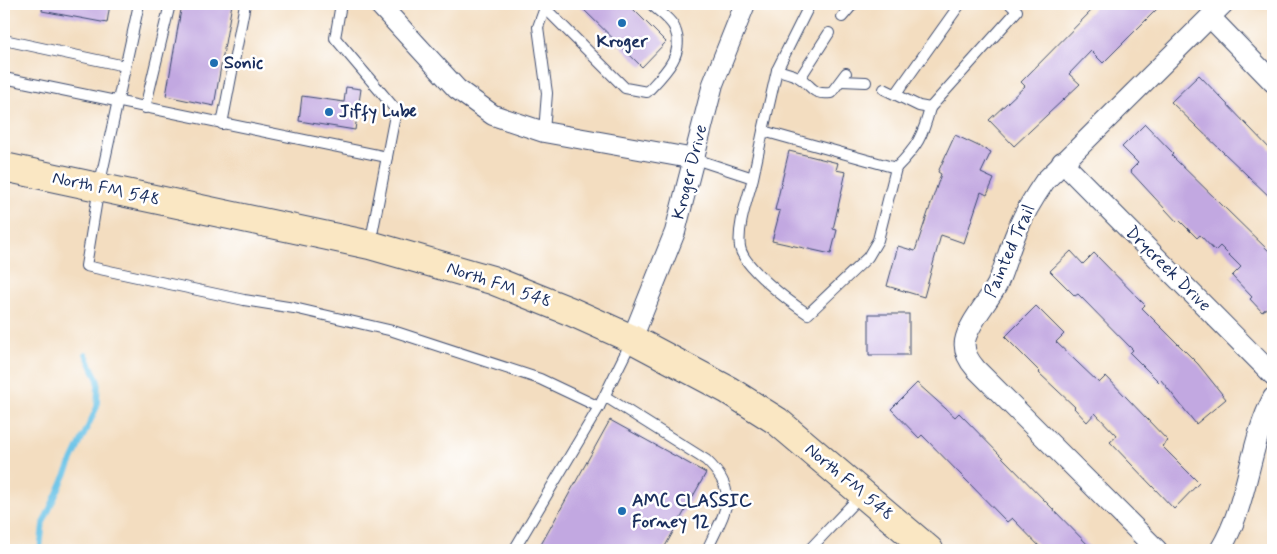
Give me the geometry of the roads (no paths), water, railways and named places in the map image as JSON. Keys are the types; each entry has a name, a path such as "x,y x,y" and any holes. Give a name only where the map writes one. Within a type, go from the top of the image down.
{"main road":[{"name":"North FM 548","path":"4,168 370,245 492,280 572,312 632,339 728,390 778,421 929,550"}],"street":[{"path":"379,4 457,88 493,115 544,132 695,159"},
{"name":"Kroger Drive","path":"632,339 675,232 719,64 745,4"},
{"path":"1216,10 1273,82"},
{"name":"Painted Trail","path":"1158,550 976,369 965,352 966,334 996,287 1025,212 1045,181 1216,10"},
{"name":"Drycreek Drive","path":"1062,162 1273,375"},
{"path":"1220,550 1242,502 1259,429 1273,398"}],"lane":[{"path":"139,4 99,187 86,266 244,300 294,308 393,331 540,379 600,407"},
{"path":"145,108 170,4"},
{"path":"222,124 245,4"},
{"path":"341,4 335,38 396,110 370,245"},
{"path":"544,132 547,93 538,27 545,6 625,88 647,92 672,66 677,46 675,28 651,4"},
{"path":"810,4 777,70 740,234 740,248 748,260 781,296 808,314 868,257 878,240 896,168 914,151 924,133 930,108 1017,6"},
{"path":"842,17 852,4"},
{"path":"896,94 960,4"},
{"path":"800,78 829,33"},
{"path":"4,40 125,66"},
{"path":"777,70 800,78 810,89 821,94 831,93 844,77 866,82"},
{"path":"4,78 387,157"},
{"path":"884,88 919,106 930,108"},
{"path":"763,131 896,168"},
{"path":"695,159 753,178"},
{"path":"514,550 606,397 632,339"},
{"path":"606,397 706,460 720,473 726,485 726,507 707,550"},
{"path":"809,550 863,494"}],"waterway":[{"path":"40,550 43,523 97,407 98,381 86,354"}],"place":[{"name":"Kroger","path":"622,23"},
{"name":"Sonic","path":"214,63"},
{"name":"Jiffy Lube","path":"329,112"},
{"name":"AMC CLASSIC Forney 12","path":"622,511"}]}
